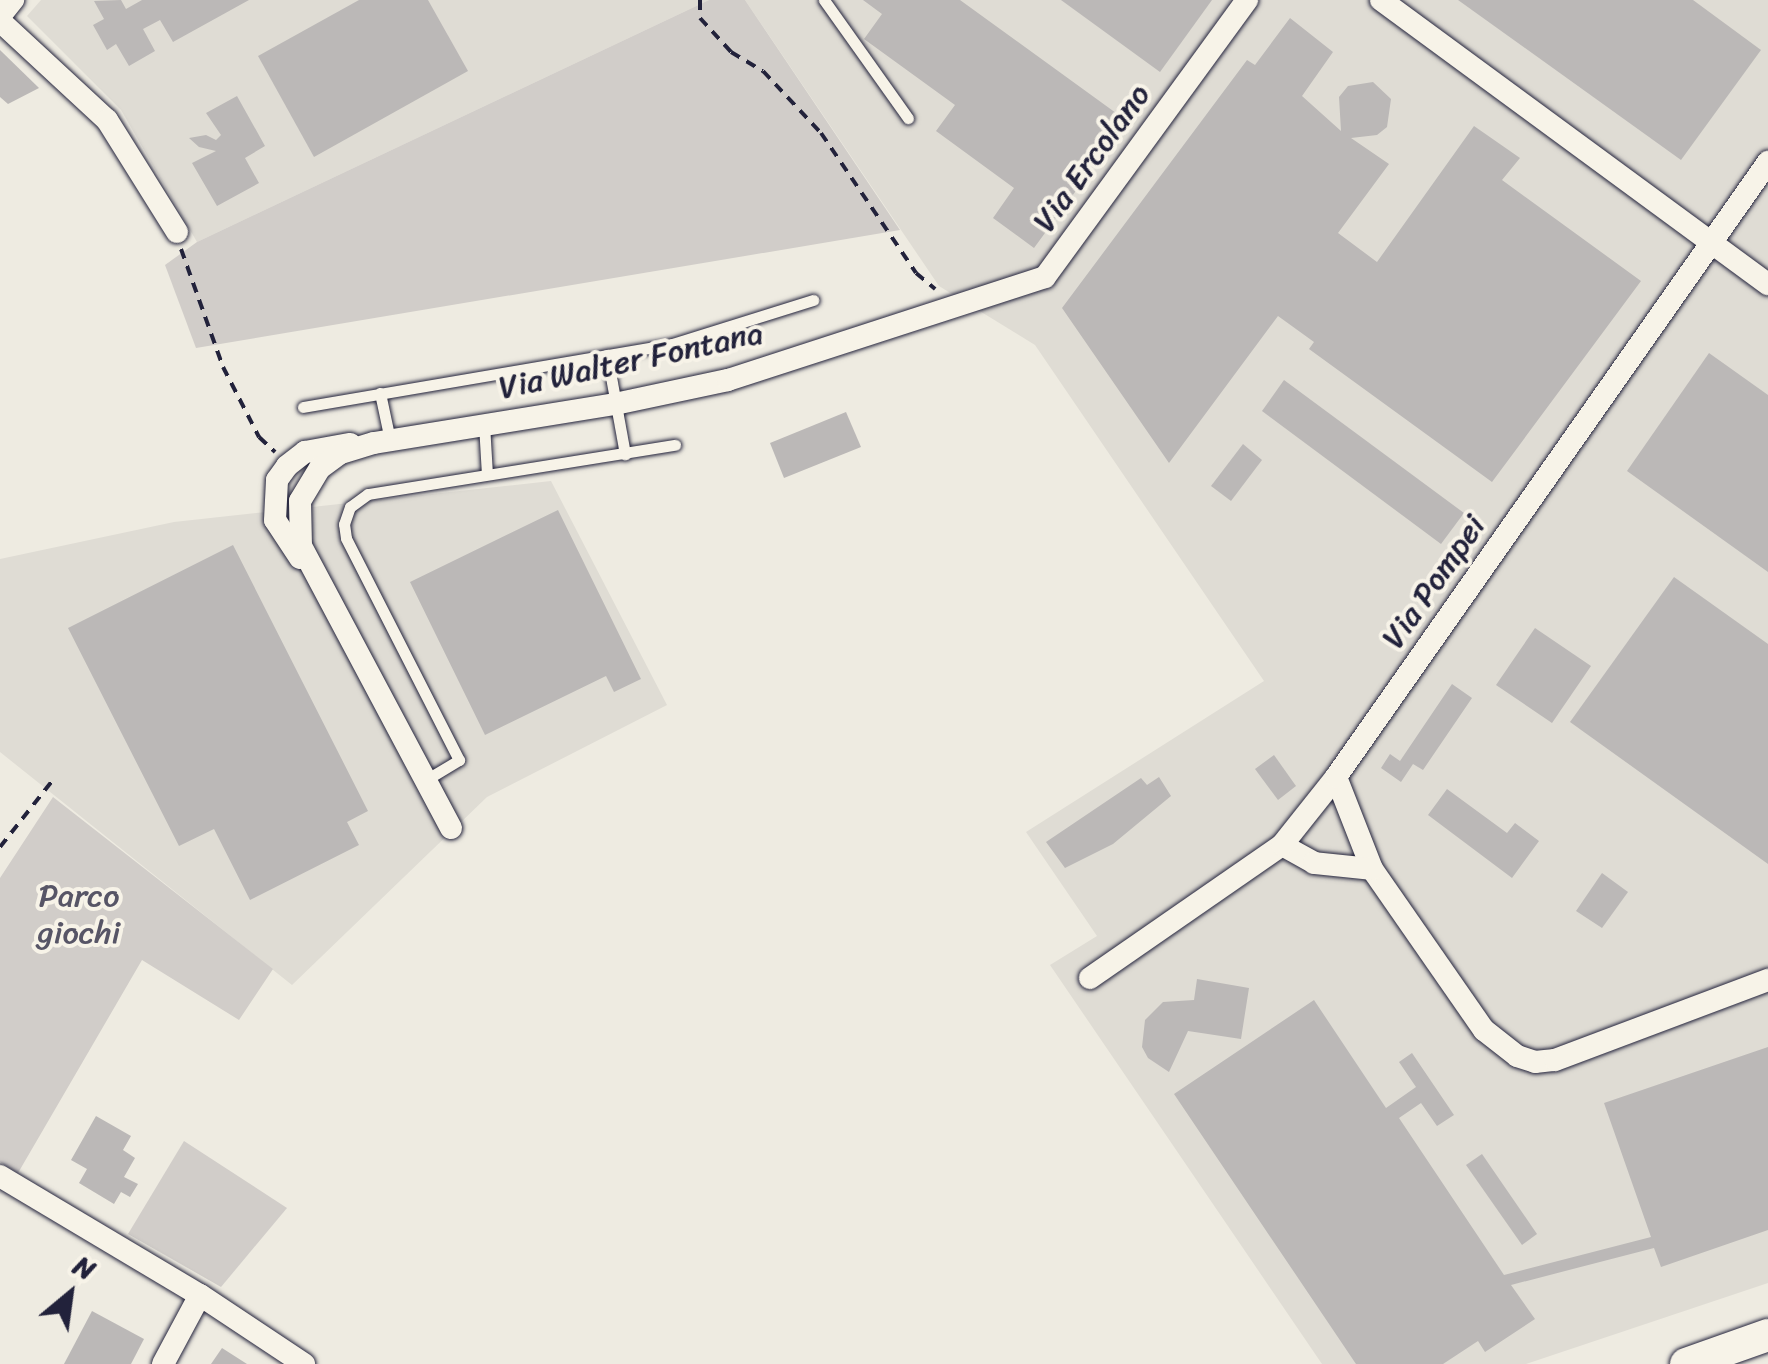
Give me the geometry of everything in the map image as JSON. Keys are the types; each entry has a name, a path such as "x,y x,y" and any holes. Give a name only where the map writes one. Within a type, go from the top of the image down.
{"main road":[{"path":"1686,1364 1768,1335"}],"street":[{"path":"14,0 0,19 106,120 177,232"},
{"name":"Via Ercolano","path":"955,306 1045,277 1246,0"},
{"path":"1381,0 1768,284"},
{"name":"Via Pompei","path":"1090,978 1282,844 1336,778 1768,162"},
{"name":"Via Walter Fontana","path":"317,578 275,520 276,486 291,462 322,446 382,442 615,404 728,380 955,306"},
{"name":"Via Walter Fontana","path":"382,442 324,463 302,494 298,533 317,578 451,828"},
{"path":"1336,778 1372,869 1484,1030 1517,1056 1535,1062 1555,1060 1768,980"},
{"path":"1282,844 1314,863 1372,869"},
{"path":"0,1176 200,1295 304,1364"},
{"path":"163,1364 200,1295"}],"lane":[{"path":"824,0 908,118"},
{"path":"303,407 672,344 813,300"},
{"path":"608,355 625,454"},
{"path":"380,393 382,442"},
{"path":"484,424 487,474"},
{"path":"424,781 459,760 346,538 345,518 353,503 366,495 674,446"}],"path":[{"path":"700,0 700,18 731,52 763,71 821,133 916,273 955,306"},
{"path":"177,232 188,279 223,367 260,437 291,462"},
{"path":"0,847 54,780"}],"shaded area":[{"path":"41,0 709,0 197,242 121,110 27,16"},
{"path":"745,0 1768,0 1768,1283 1526,1364 1322,1364 1050,965 1097,936 1026,832 1264,681 1035,345 939,286"},
{"path":"551,481 667,705 487,797 292,985 0,752 0,559 174,522"}],"green space":[{"path":"709,0 745,0 900,230 196,348 165,265 197,242"},
{"name":"Parco giochi","path":"53,797 273,969 239,1020 142,960 18,1173 0,1162 0,878"},
{"path":"184,1141 287,1208 221,1287 128,1234"}],"building":[{"path":"121,0 126,9 142,0 249,0 173,42 160,20 143,29 155,51 129,66 116,44 107,50 93,25 104,19 94,1"},
{"path":"359,0 428,0 468,71 314,157 258,56"},
{"path":"863,0 960,0 1127,121 1034,248 993,218 1014,188 936,131 955,105 864,39 882,14"},
{"path":"1061,0 1212,0 1160,72"},
{"path":"1458,0 1693,0 1761,50 1681,160"},
{"path":"1290,18 1333,52 1302,96 1341,131 1339,97 1348,86 1373,82 1391,99 1387,127 1377,135 1351,138 1389,164 1338,233 1377,262 1474,126 1520,158 1502,180 1641,281 1492,482 1309,349 1314,342 1278,316 1169,463 1062,308 1247,60 1255,65"},
{"path":"0,50 39,88 8,104 0,97"},
{"path":"237,96 265,146 245,158 259,183 217,206 192,163 216,151 199,147 189,138 206,135 216,140 221,135 206,113"},
{"path":"1709,353 1768,395 1768,572 1627,471"},
{"path":"1284,380 1464,513 1441,544 1262,411"},
{"path":"846,412 861,447 784,478 770,443"},
{"path":"1243,444 1262,460 1231,501 1211,486"},
{"path":"558,510 641,679 614,692 606,676 485,735 410,582"},
{"path":"233,545 368,811 347,822 359,845 250,900 214,829 179,846 68,628"},
{"path":"1674,577 1768,644 1768,864 1570,722"},
{"path":"1535,628 1591,666 1552,723 1496,685"},
{"path":"1452,684 1472,698 1423,770 1413,764 1401,782 1381,768 1390,754 1400,761"},
{"path":"1274,755 1296,786 1278,800 1255,769"},
{"path":"1159,777 1171,796 1113,844 1065,868 1046,842 1141,778 1147,785"},
{"path":"1447,789 1507,833 1515,823 1539,841 1512,878 1428,815"},
{"path":"1602,873 1628,892 1602,928 1576,911"},
{"path":"1197,979 1249,988 1241,1039 1188,1031 1169,1072 1148,1058 1142,1047 1145,1020 1163,1002 1194,1000"},
{"path":"1314,1000 1386,1108 1416,1087 1399,1062 1412,1053 1454,1115 1437,1126 1421,1103 1399,1118 1504,1275 1651,1237 1604,1103 1768,1047 1768,1230 1661,1267 1654,1248 1511,1285 1535,1319 1485,1352 1478,1341 1443,1364 1356,1364 1174,1094"},
{"path":"96,1116 131,1136 123,1150 135,1158 124,1177 138,1184 130,1197 121,1192 114,1204 79,1183 87,1169 71,1160"},
{"path":"1482,1154 1537,1234 1522,1245 1466,1165"},
{"path":"92,1311 144,1339 131,1364 64,1364"},
{"path":"222,1348 247,1364 211,1364"}]}
